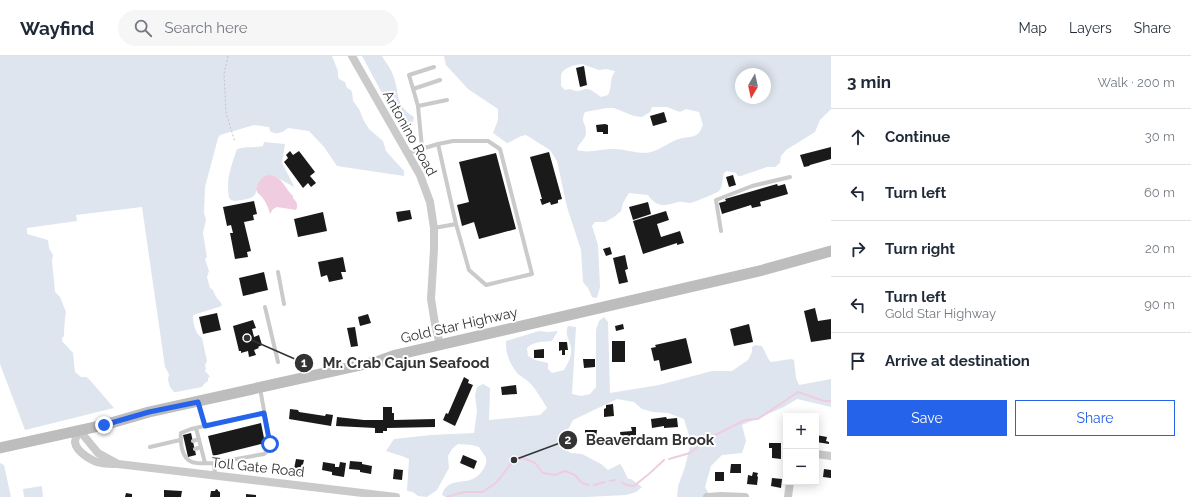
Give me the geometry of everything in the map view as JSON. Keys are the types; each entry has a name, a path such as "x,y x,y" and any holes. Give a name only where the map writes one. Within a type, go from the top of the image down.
{"main road":[{"name":"Gold Star Highway","path":"0,448 130,418 149,412 379,361 396,355 770,268 831,251"}],"street":[{"name":"Antonino Road","path":"352,56 408,153 421,178 430,202 434,228 431,299 440,345"},
{"name":"Toll Gate Road","path":"79,430 75,441 76,446 82,454 101,463 297,484 396,497"},
{"name":"Toll Gate Road","path":"79,430 98,453 118,464"},
{"path":"819,454 831,456"},
{"path":"788,497 790,485"},
{"path":"707,497 745,497"}],"lane":[{"path":"422,148 418,106 409,75 434,67"},
{"path":"413,88 440,80"},
{"path":"418,106 447,100"},
{"path":"408,153 422,148 438,144 453,141 488,141 500,149 532,274 486,285 469,270 456,224 438,144"},
{"path":"721,231 716,200 752,186 790,177"},
{"path":"434,228 456,224"},
{"path":"278,272 284,304"},
{"path":"265,307 278,362"},
{"path":"260,387 270,444 269,450 264,454 214,463 196,463 189,461 184,457 185,451 181,433 196,428 264,413"},
{"path":"198,402 205,426"},
{"path":"196,428 205,463"},
{"path":"193,441 199,439"},
{"path":"150,447 182,443"},
{"path":"194,448 201,447"},
{"path":"214,463 215,476"}],"path":[{"path":"228,56 224,74 226,113 235,142"}],"shaded area":[{"path":"0,56 332,56 338,71 339,79 345,82 347,88 352,91 353,101 359,109 364,121 369,129 383,141 386,151 404,171 404,176 337,166 324,147 309,131 288,128 282,132 275,133 270,131 269,127 254,125 220,135 205,187 204,213 206,220 203,233 207,257 205,259 209,271 207,277 210,288 213,290 222,306 193,315 193,322 198,334 202,338 207,361 205,371 210,377 202,387 176,392 174,392 170,387 168,380 169,374 165,367 142,207 76,215 77,221 27,228 27,234 48,240 49,248 53,255 52,261 55,292 60,297 66,312 64,336 62,341 73,353 75,372 81,377 86,377 89,379 114,408 25,430 0,364"},
{"path":"362,56 382,56 392,72 400,103 407,112 414,117 413,122 408,126 402,126 397,121"},
{"path":"444,56 831,56 831,109 820,120 815,132 786,150 781,156 780,163 775,167 767,167 741,176 727,171 724,173 722,185 719,191 691,203 680,202 663,205 654,202 648,195 629,193 623,203 621,211 614,217 605,222 595,222 592,226 598,245 600,287 597,298 592,297 588,288 583,282 581,250 567,207 557,161 550,150 526,135 507,143 493,133 498,120 498,109 468,89 446,65","holes":["582,64 599,70 606,69 615,71 608,95 601,97 589,89 577,91 570,89 565,90 561,86 562,72 570,67","652,107 667,107 680,112 686,109 699,112 703,125 700,132 692,137 675,140 658,150 646,153 619,149 591,151 577,150 586,135 586,129 583,121 585,112 614,108 634,116 642,117 650,112"]},
{"path":"264,142 285,144 282,163 294,187 276,177 262,179 257,186 255,195 248,199 238,201 232,200 229,198 228,184 231,167 237,149 263,146"},
{"path":"268,175 277,177 283,183 296,202 296,210 277,207 273,209 270,214 265,201 256,189 260,180"},
{"path":"604,317 608,322 610,393 659,385 712,371 732,371 748,360 752,352 752,347 755,345 762,346 771,362 791,359 794,360 796,378 799,385 831,379 831,407 797,399 784,407 742,425 746,441 742,453 722,455 711,466 705,487 709,494 714,497 677,497 678,486 685,467 691,442 684,419 668,413 653,412 642,409 634,402 617,399 573,420 564,437 561,448 571,453 582,454 601,464 608,470 620,464 628,479 631,479 642,487 636,492 626,495 586,497 446,497 442,495 444,490 450,484 470,480 476,477 483,470 486,463 485,457 479,447 458,444 452,449 448,456 449,468 437,490 427,497 418,496 413,492 407,491 409,459 386,451 394,439 431,435 474,433 477,411 475,395 477,387 483,384 490,388 489,420 540,415 547,408 531,384 518,374 513,367 507,354 506,341 539,331 558,331 552,341 536,343 527,348 528,356 535,360 548,363 548,369 552,373 564,370 567,365 571,351 567,329 568,326 576,327 572,394 581,396 590,394 596,387 596,330 599,321"},
{"path":"0,463 4,465 11,497 0,497"},
{"path":"42,486 43,497 24,497 23,489"}],"building":[{"path":"584,66 587,85 580,87 576,68"},
{"path":"664,112 667,122 653,126 650,116"},
{"path":"596,125 608,125 608,134 597,132"},
{"path":"831,147 831,159 804,167 800,155"},
{"path":"290,151 293,155 299,151 315,172 310,176 316,183 311,187 308,183 303,188 284,162 288,158 286,155"},
{"path":"549,152 562,199 558,200 558,203 551,205 550,202 542,205 540,199 542,199 530,157"},
{"path":"496,153 516,229 479,239 474,222 462,226 457,205 469,202 459,162"},
{"path":"733,175 736,185 729,187 726,177"},
{"path":"777,184 778,186 785,184 788,194 760,202 761,206 752,208 751,205 722,214 719,203 726,201 725,199"},
{"path":"254,201 257,214 253,215 254,220 244,222 251,251 247,252 248,257 235,259 230,233 233,233 231,225 227,226 223,207"},
{"path":"648,202 651,214 633,220 629,207"},
{"path":"410,210 412,219 398,222 396,212"},
{"path":"666,211 669,220 657,224 661,237 680,231 684,243 677,245 677,243 643,254 633,221"},
{"path":"323,212 327,231 298,237 294,219"},
{"path":"610,247 612,254 606,256 603,249"},
{"path":"625,255 628,269 625,270 628,282 619,284 613,258"},
{"path":"343,257 346,272 341,272 343,279 329,282 327,275 321,277 318,262"},
{"path":"264,272 268,290 243,296 239,278"},
{"path":"815,308 818,321 831,319 831,339 811,342 804,311"},
{"path":"217,313 221,330 203,334 199,317"},
{"path":"368,314 371,323 360,326 358,317"},
{"path":"253,320 256,328 252,329 254,337 259,335 262,345 254,350 256,355 249,357 248,351 241,353 241,351 239,351 233,326"},
{"path":"623,324 624,329 616,331 615,326"},
{"path":"749,324 753,342 734,346 730,329"},
{"path":"355,327 358,346 351,347 347,328"},
{"path":"686,338 692,363 661,371 659,360 654,361 651,348 656,347 655,345"},
{"path":"612,341 625,341 625,362 612,362"},
{"path":"559,342 567,342 568,350 565,350 565,355 562,355 562,350 559,351"},
{"path":"544,349 544,358 534,358 534,350"},
{"path":"583,359 595,359 595,367 584,368"},
{"path":"464,377 469,380 468,383 473,385 455,426 443,420 446,413 448,414"},
{"path":"516,385 517,394 502,395 501,387"},
{"path":"613,404 614,416 604,417 604,409 606,408 606,405"},
{"path":"383,407 392,407 394,420 435,419 435,427 387,428 387,431 383,431 383,433 375,433 375,428 336,426 337,417 364,420 383,420"},
{"path":"290,409 325,416 326,414 333,415 331,426 289,419"},
{"path":"666,417 667,419 677,418 678,427 664,428 664,426 652,428 651,419"},
{"path":"261,423 265,443 213,456 208,436"},
{"path":"631,427 636,427 636,438 621,439 620,432 632,431"},
{"path":"585,430 597,430 596,438 585,438"},
{"path":"191,433 196,455 188,457 183,435"},
{"path":"819,436 827,437 826,441 829,442 829,444 819,442"},
{"path":"769,443 781,443 781,459 772,458 772,448 769,448"},
{"path":"463,455 477,461 474,469 460,463"},
{"path":"296,459 304,460 301,473 295,472 296,469 294,469"},
{"path":"350,461 362,462 362,464 372,466 371,474 360,472 360,470 349,469"},
{"path":"323,462 335,464 335,467 339,467 340,462 346,463 344,477 332,475 332,472 322,470"},
{"path":"731,464 741,464 741,473 730,473"},
{"path":"394,469 403,470 402,480 393,479"},
{"path":"824,469 831,470 831,478 823,477"},
{"path":"715,472 724,472 724,481 715,481"},
{"path":"753,472 758,473 757,485 747,484 748,475 752,476"},
{"path":"772,478 782,479 781,488 771,486"},
{"path":"216,489 220,492 220,497 210,497 211,491 215,491"},
{"path":"164,490 182,491 181,497 164,497"},
{"path":"126,493 132,494 132,497 125,497"},
{"path":"246,494 256,495 256,497 246,497"}],"waterway":[{"path":"669,459 690,453 711,437 745,420 758,419 798,392 824,401 831,401"},
{"path":"447,497 464,492 482,492 496,483 514,460 523,458 535,463 543,473 555,475 565,471 575,475 582,483 589,485"},
{"path":"622,482 626,485 634,486 664,460"},
{"path":"610,481 615,480"},
{"path":"594,485 605,482"}],"place":[{"name":"Mr. Crab Cajun Seafood","path":"247,338"},
{"name":"Beaverdam Brook","path":"514,460"}],"route":[{"path":"104,425 149,412 198,402 205,426 264,413 270,444"}]}
